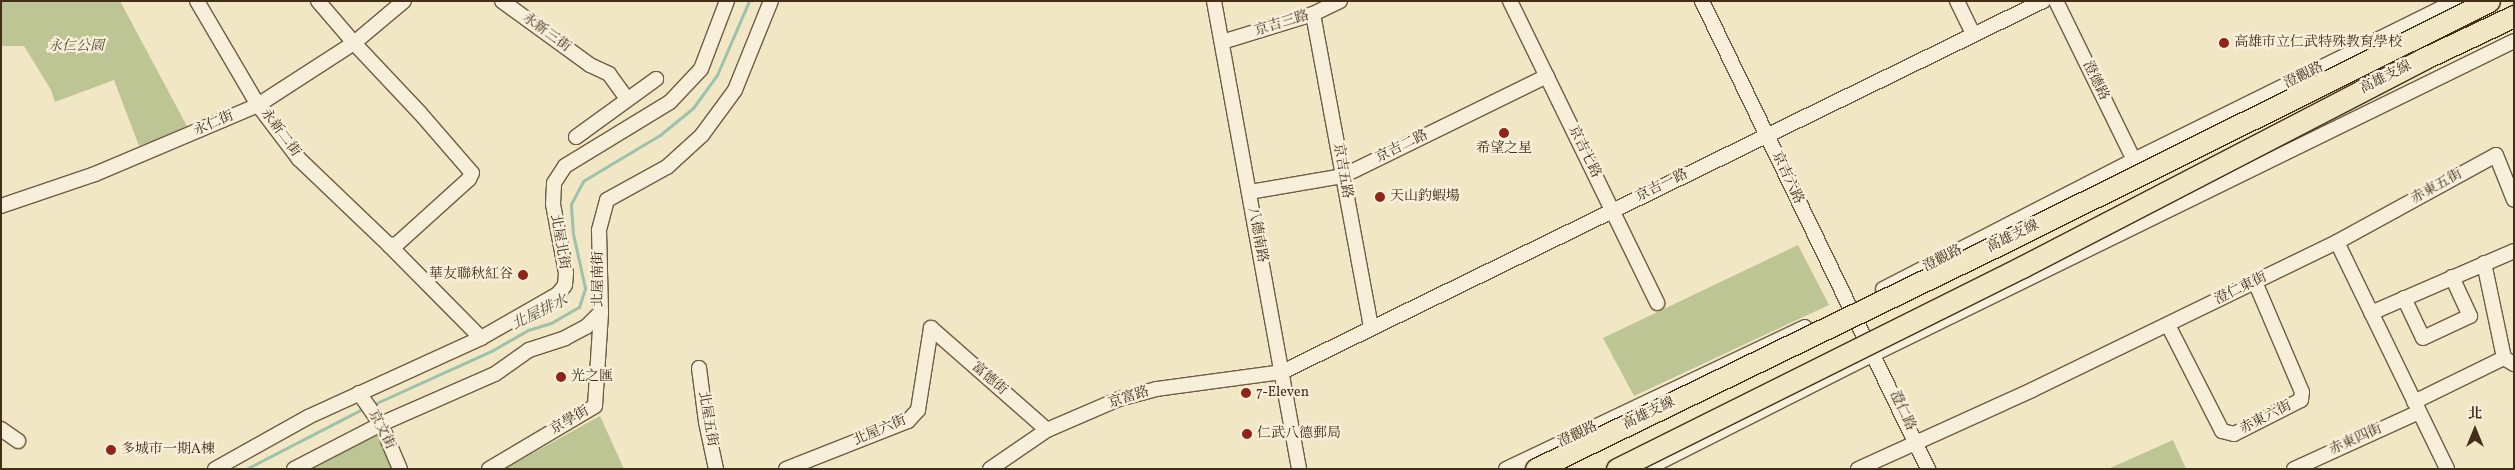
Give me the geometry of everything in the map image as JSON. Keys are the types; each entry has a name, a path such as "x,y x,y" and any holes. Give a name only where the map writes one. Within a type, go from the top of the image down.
{"highway":[{"name":"高雄支線","path":"1536,469 1997,245 2489,1"},
{"name":"高雄支線","path":"1617,469 2022,267 2423,59 2514,16"}],"street":[{"name":"永新二街","path":"197,1 258,105 299,159 389,245 481,338"},
{"path":"318,1 472,172 469,179 397,244 389,245"},
{"name":"永仁街","path":"1,206 95,174 258,105 354,43 404,1"},
{"name":"永新三街","path":"502,1 590,65 609,74 627,99"},
{"name":"北屋北街","path":"215,469 308,417 362,396 481,338 558,294 565,285 566,273 553,204 554,183 565,166 670,102 701,69 727,1"},
{"name":"北屋南街","path":"294,469 379,422 495,374 529,350 565,338 586,327 601,312 599,230 607,200 667,167 702,135 735,90 771,1"},
{"name":"八德南路","path":"1214,1 1299,469"},
{"name":"京吉三路","path":"1222,42 1313,14 1340,1"},
{"name":"京吉七路","path":"1510,1 1657,303"},
{"name":"京吉六路","path":"1702,1 1766,136 1874,354"},
{"path":"1957,1 1973,34"},
{"name":"京吉一路","path":"1282,372 2042,1"},
{"name":"澄德路","path":"2056,1 2134,160"},
{"name":"澄觀路","path":"1506,469 1850,306 2134,160 2456,1"},
{"name":"京吉五路","path":"1313,14 1371,328"},
{"path":"1646,469 1874,354 2514,41"},
{"name":"京吉二路","path":"1250,192 1343,176 1547,76"},
{"path":"576,137 656,79"},
{"name":"赤東五街","path":"2337,242 2496,155 2514,200"},
{"path":"2337,242 2447,469"},
{"name":"澄仁東街","path":"1858,469 2168,325 2337,242"},
{"path":"2371,313 2514,251"},
{"path":"2484,263 2509,361"},
{"path":"2404,298 2423,338 2470,316 2452,277"},
{"name":"赤東六街","path":"2168,325 2222,432 2234,434 2301,400 2302,392 2255,282"},
{"name":"京學街","path":"489,469 596,406 601,312"},
{"name":"富德街","path":"931,328 1047,430"},
{"name":"北屋六街","path":"786,469 908,421 918,410 931,328"},
{"name":"澄仁路","path":"1874,354 1928,469"},
{"name":"赤東四街","path":"2294,469 2509,361"},
{"name":"北屋五街","path":"699,368 706,422 716,469"},
{"name":"京富路","path":"990,469 1009,464 1047,430 1119,399 1157,389 1282,372"},
{"name":"京文街","path":"362,396 379,422 400,469"},
{"path":"1,429 18,441"}],"green space":[{"name":"永仁公園","path":"1,1 120,1 188,128 139,146 114,80 55,102 51,90 24,46 1,46"},
{"path":"1798,245 1829,305 1634,396 1603,338"},
{"path":"600,416 624,469 504,469"},
{"path":"377,433 394,469 312,469"},
{"path":"2173,440 2186,469 2108,469"}],"waterway":[{"name":"北屋排水","path":"372,405 493,350 528,330 551,323 579,307 585,288 573,234 571,204 583,181 660,135 693,108 717,75 749,1"},
{"name":"北屋排水","path":"246,469 366,407"}],"place":[{"name":"高雄市立仁武特殊教育學校","path":"2224,43"},
{"name":"希望之星","path":"1504,133"},
{"name":"天山釣蝦場","path":"1380,197"},
{"name":"華友聯秋紅谷","path":"523,275"},
{"name":"光之匯","path":"561,377"},
{"name":"7-Eleven","path":"1246,393"},
{"name":"仁武八德郵局","path":"1247,434"},
{"name":"多城市一期A棟","path":"111,450"}]}
